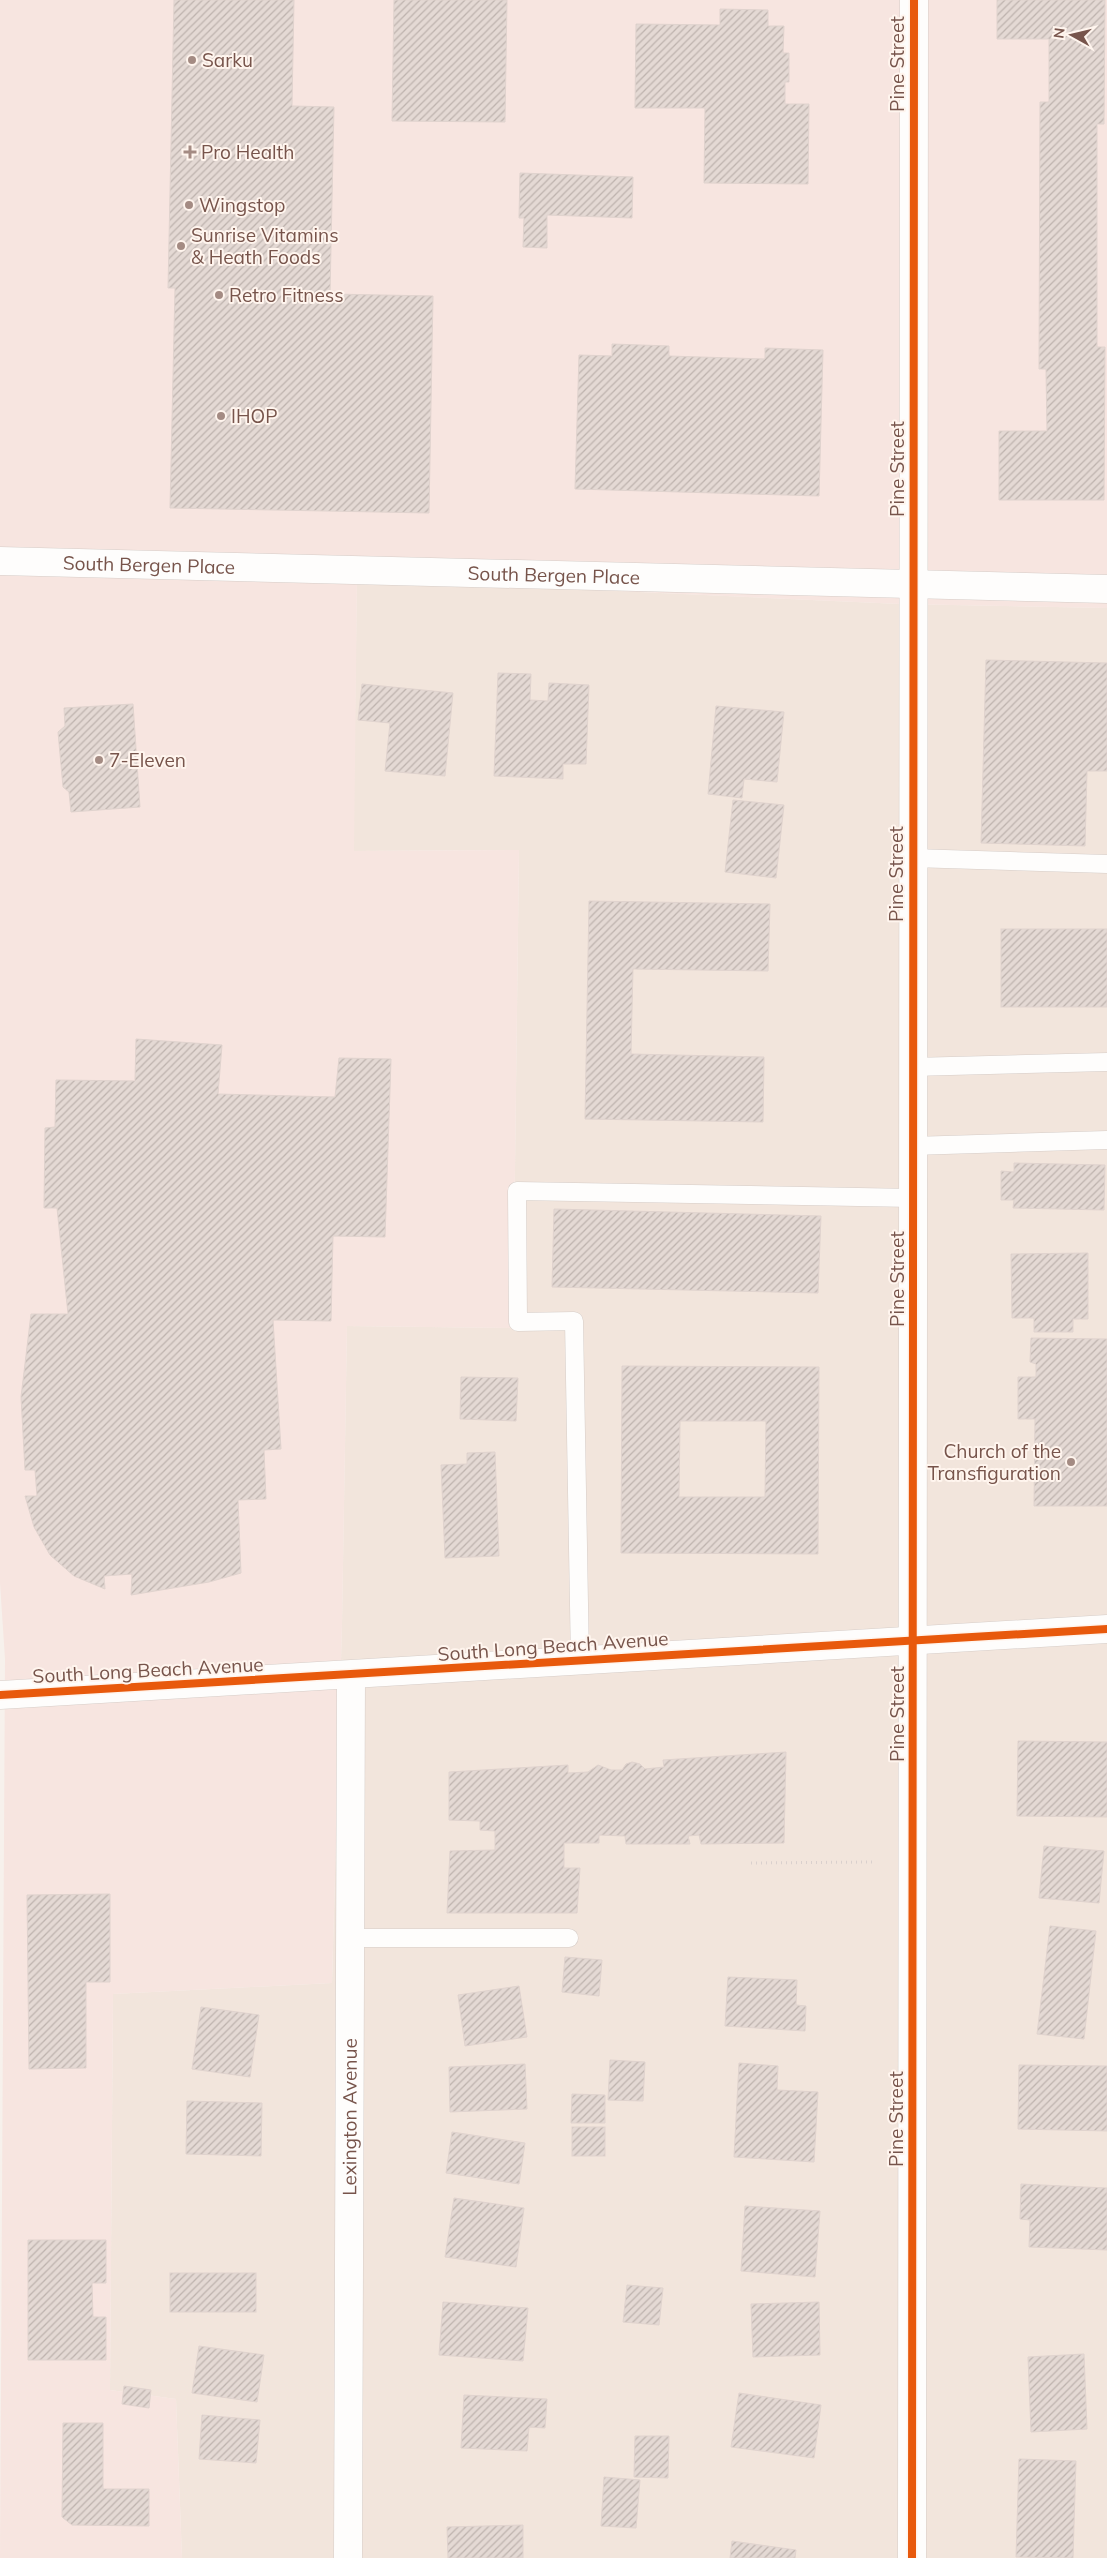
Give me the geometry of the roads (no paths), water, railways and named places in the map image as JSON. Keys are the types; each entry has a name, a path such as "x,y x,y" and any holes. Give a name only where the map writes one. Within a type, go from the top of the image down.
{"street":[{"name":"Pine Street","path":"912,2558 914,0"},
{"name":"South Bergen Place","path":"0,561 1107,589"},
{"name":"South Long Beach Avenue","path":"0,1695 1107,1629"},
{"name":"Lexington Avenue","path":"348,2558 351,1675"}],"lane":[{"path":"912,858 1107,864"},
{"path":"912,1067 1107,1062"},
{"path":"912,1146 1107,1140"},
{"path":"580,1661 574,1321 518,1322 517,1191 913,1198"},
{"path":"350,1938 569,1938"}],"place":[{"name":"Sarku","path":"192,60"},
{"name":"Pro Health","path":"190,152"},
{"name":"Wingstop","path":"189,205"},
{"name":"Sunrise Vitamins & Heath Foods","path":"181,246"},
{"name":"Retro Fitness","path":"219,295"},
{"name":"IHOP","path":"221,416"},
{"name":"7-Eleven","path":"99,760"},
{"name":"Church of the Transfiguration","path":"1071,1462"}]}
